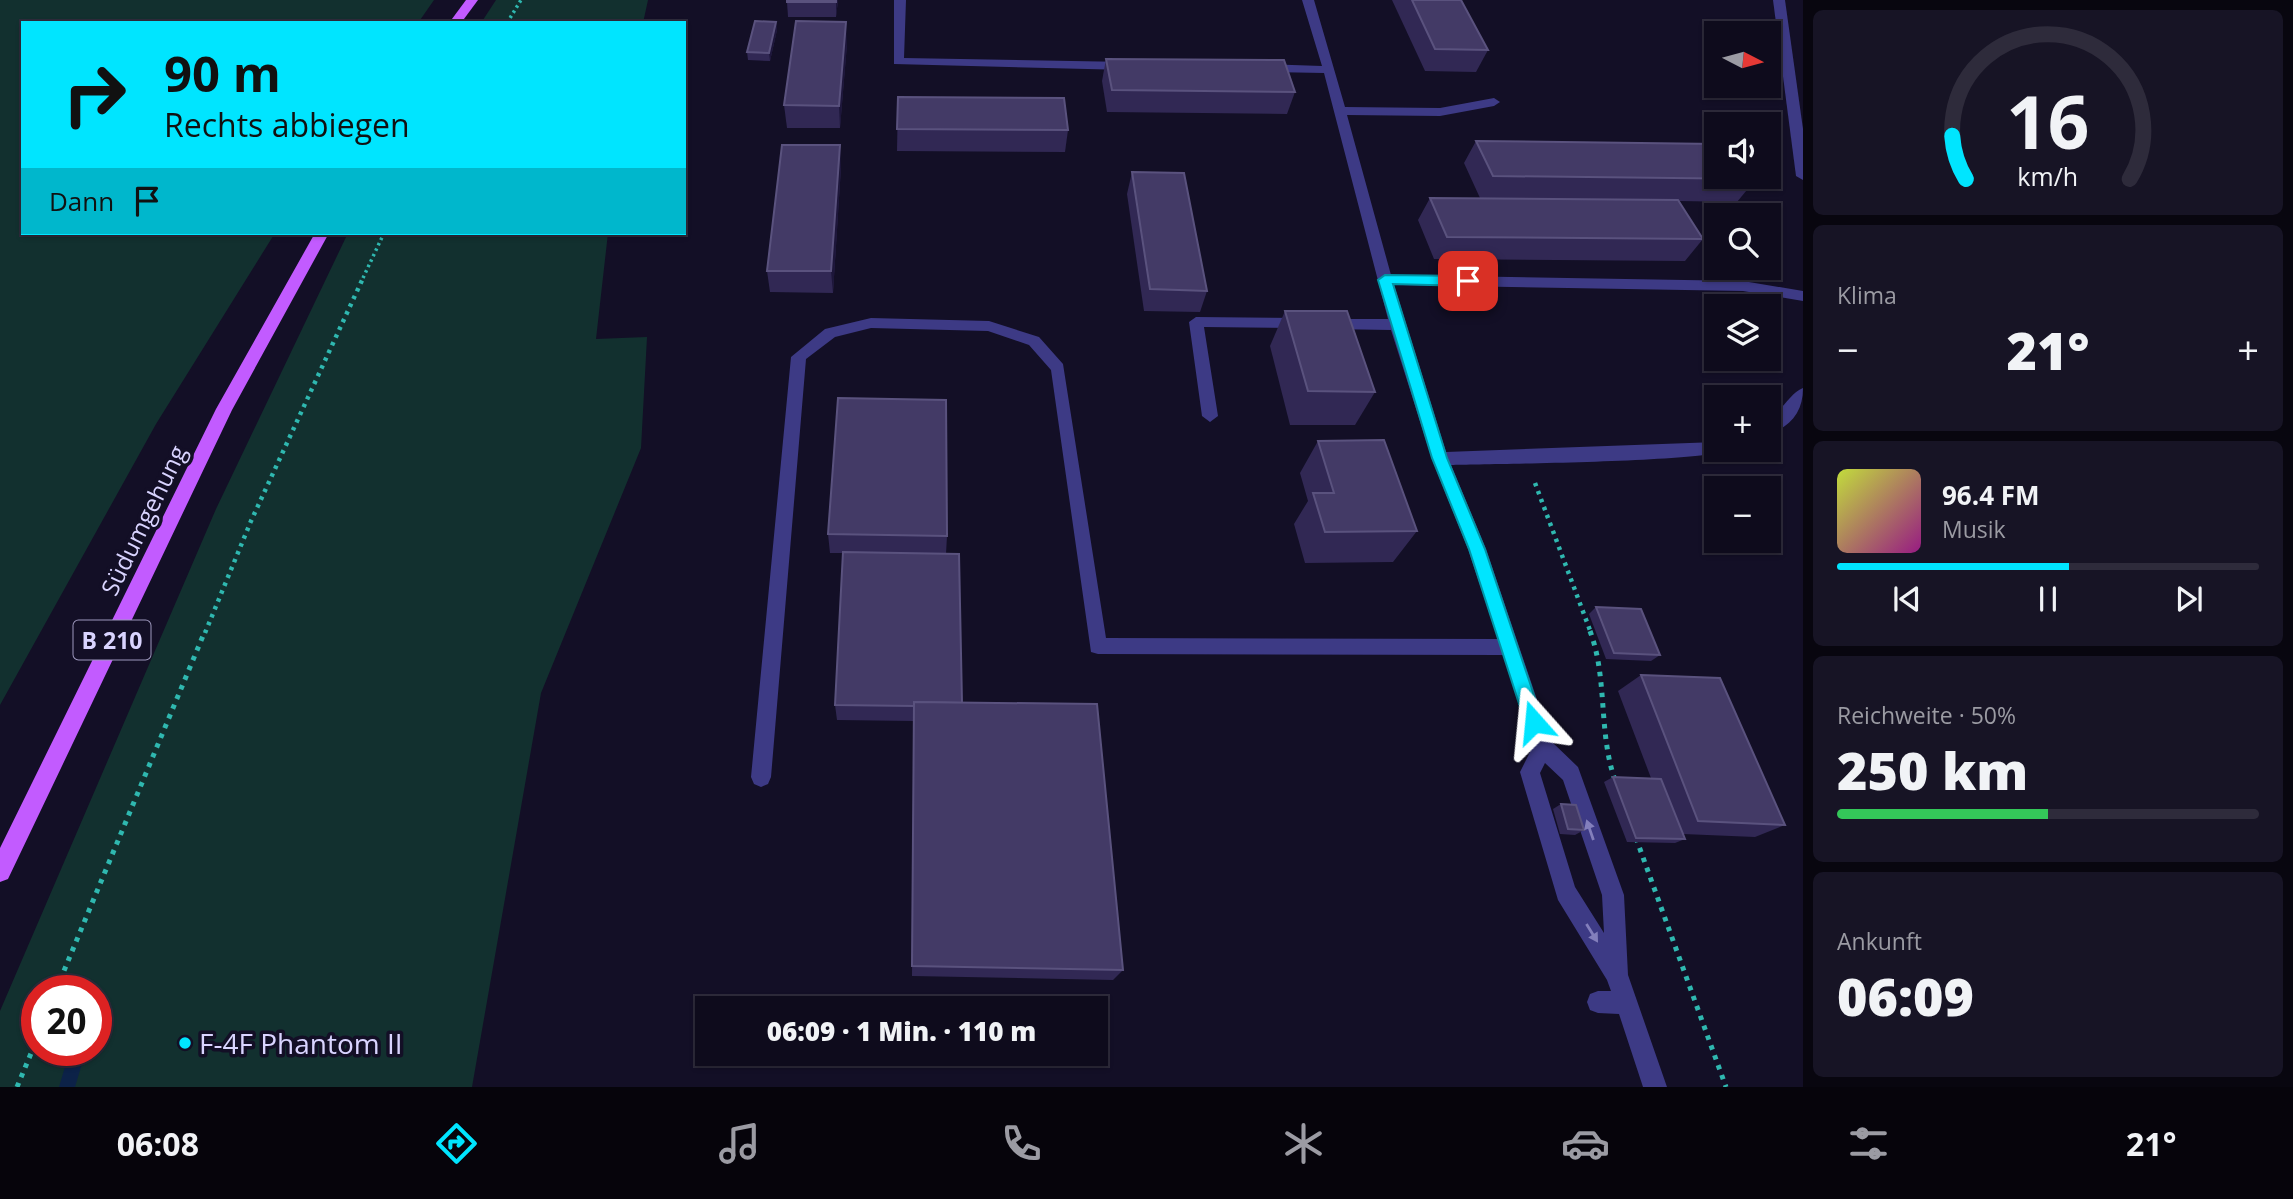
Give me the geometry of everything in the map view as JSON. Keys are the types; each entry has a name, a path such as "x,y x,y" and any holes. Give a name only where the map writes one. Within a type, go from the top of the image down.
{"main road":[{"path":"456,21 472,0"},
{"name":"Südumgehung","path":"0,871 225,410 321,235"}],"lane":[{"path":"900,0 898,61 1135,66"},
{"path":"1308,0 1397,325 1440,458 1477,549 1543,747 1571,774 1613,895 1617,975"},
{"path":"1779,0 1803,176"},
{"path":"1246,68 1329,70"},
{"path":"1340,111 1440,112 1494,102"},
{"path":"1385,280 1743,286 1803,296"},
{"path":"1210,416 1196,322 1397,325"},
{"path":"761,777 799,357 830,333 871,323 989,326 1034,341 1058,368 1098,646 1509,647"},
{"path":"1781,420 1803,394"},
{"path":"1440,458 1704,449"},
{"path":"1543,747 1530,772 1566,892 1617,975 1655,1087"},
{"path":"1598,1002 1626,1003"}],"path":[{"path":"508,21 522,0"},
{"path":"62,975 251,522 383,235"},
{"path":"1525,456 1599,654 1607,758 1616,783"},
{"path":"1634,834 1726,1087"},
{"path":"17,1087 26,1066"}],"green space":[{"path":"0,0 434,0 419,21 21,21 21,235 274,235 156,424 0,705"},
{"path":"496,0 648,0 643,21 482,21"},
{"path":"347,235 608,235 596,339 647,337 641,448 541,693 472,1087 0,1087 0,1011 216,509"}],"building":[{"path":"836,0 836,2 787,2"},
{"path":"1412,0 1461,0 1488,50 1435,49"},
{"path":"755,21 776,22 769,53 747,52"},
{"path":"796,21 846,22 839,106 784,105"},
{"path":"1106,59 1284,60 1295,92 1112,90"},
{"path":"898,97 1064,98 1068,130 897,129"},
{"path":"1476,141 1704,144 1704,178 1493,176"},
{"path":"782,145 840,145 831,271 767,271"},
{"path":"1132,172 1184,173 1207,291 1150,289"},
{"path":"1430,198 1678,200 1703,239 1447,237"},
{"path":"1285,311 1347,311 1375,392 1308,391"},
{"path":"838,398 946,400 947,536 828,534"},
{"path":"1384,440 1417,531 1325,532 1313,493 1334,493 1318,441"},
{"path":"843,552 959,554 962,703 914,702 914,706 835,705"},
{"path":"1596,607 1641,609 1660,655 1614,653"},
{"path":"1641,675 1720,678 1785,825 1698,821"},
{"path":"914,702 1097,704 1123,970 912,966"},
{"path":"1613,777 1661,779 1685,839 1636,838"},
{"path":"1561,804 1576,805 1584,830 1568,829"}],"waterway":[{"path":"67,1087 73,1066"}],"place":[{"name":"F-4F Phantom II","path":"185,1043"}],"route":[{"path":"1468,281 1385,280 1440,458 1477,549 1534,722"}]}
